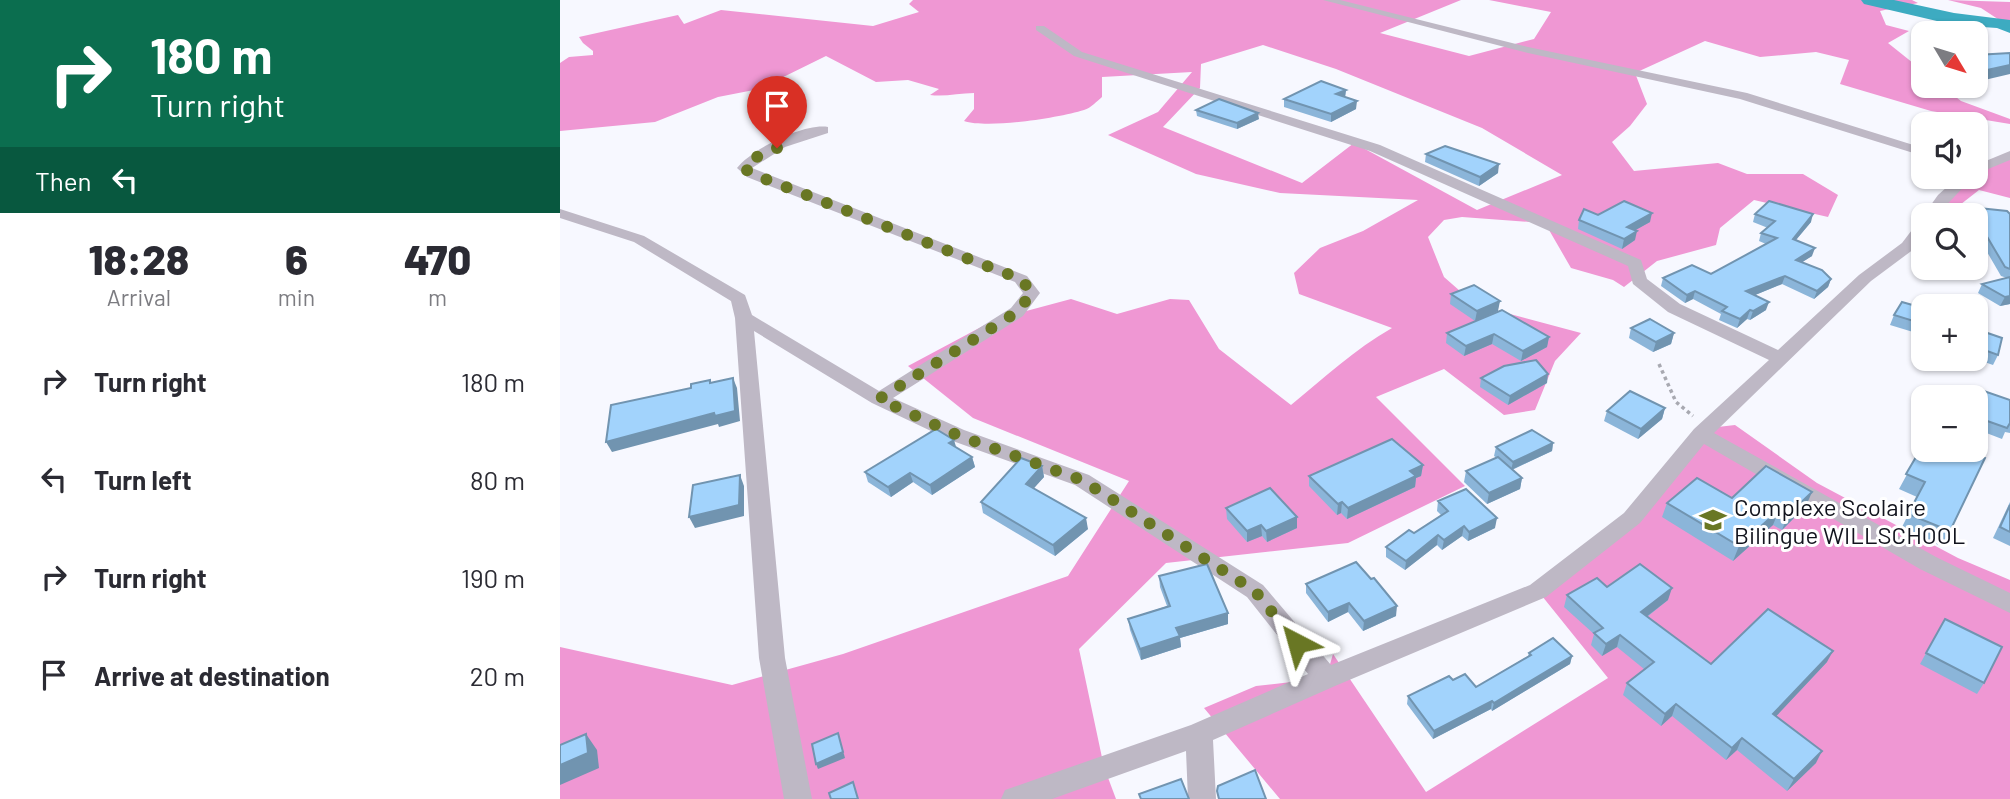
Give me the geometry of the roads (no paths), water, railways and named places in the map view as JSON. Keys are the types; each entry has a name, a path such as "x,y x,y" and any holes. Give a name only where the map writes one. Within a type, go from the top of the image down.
{"street":[{"path":"1328,0 1528,50 1743,96 1911,148"},
{"path":"1040,28 1078,54 1375,148 1550,228 1636,262 1639,281 1674,309 1782,359"},
{"path":"823,130 801,136 752,159 744,168 752,174 855,212 910,238 1021,279 1032,293 1017,312 879,399"},
{"path":"1988,165 2010,155"},
{"path":"1938,203 1952,189"},
{"path":"560,213 639,239 739,299 744,318 772,658 798,799"},
{"path":"1015,799 1199,734 1326,678 1538,591 1632,518 1705,431 1865,278 1911,242"},
{"path":"744,318 879,399 957,435 1082,480 1255,591 1326,678"},
{"path":"1705,431 1928,563 2010,604"},
{"path":"1199,734 1202,799"}],"waterway":[{"path":"1870,0 1954,19 2000,23 2010,27"}],"place":[{"name":"Complexe Scolaire Bilingue WILLSCHOOL","path":"1713,520"}]}
